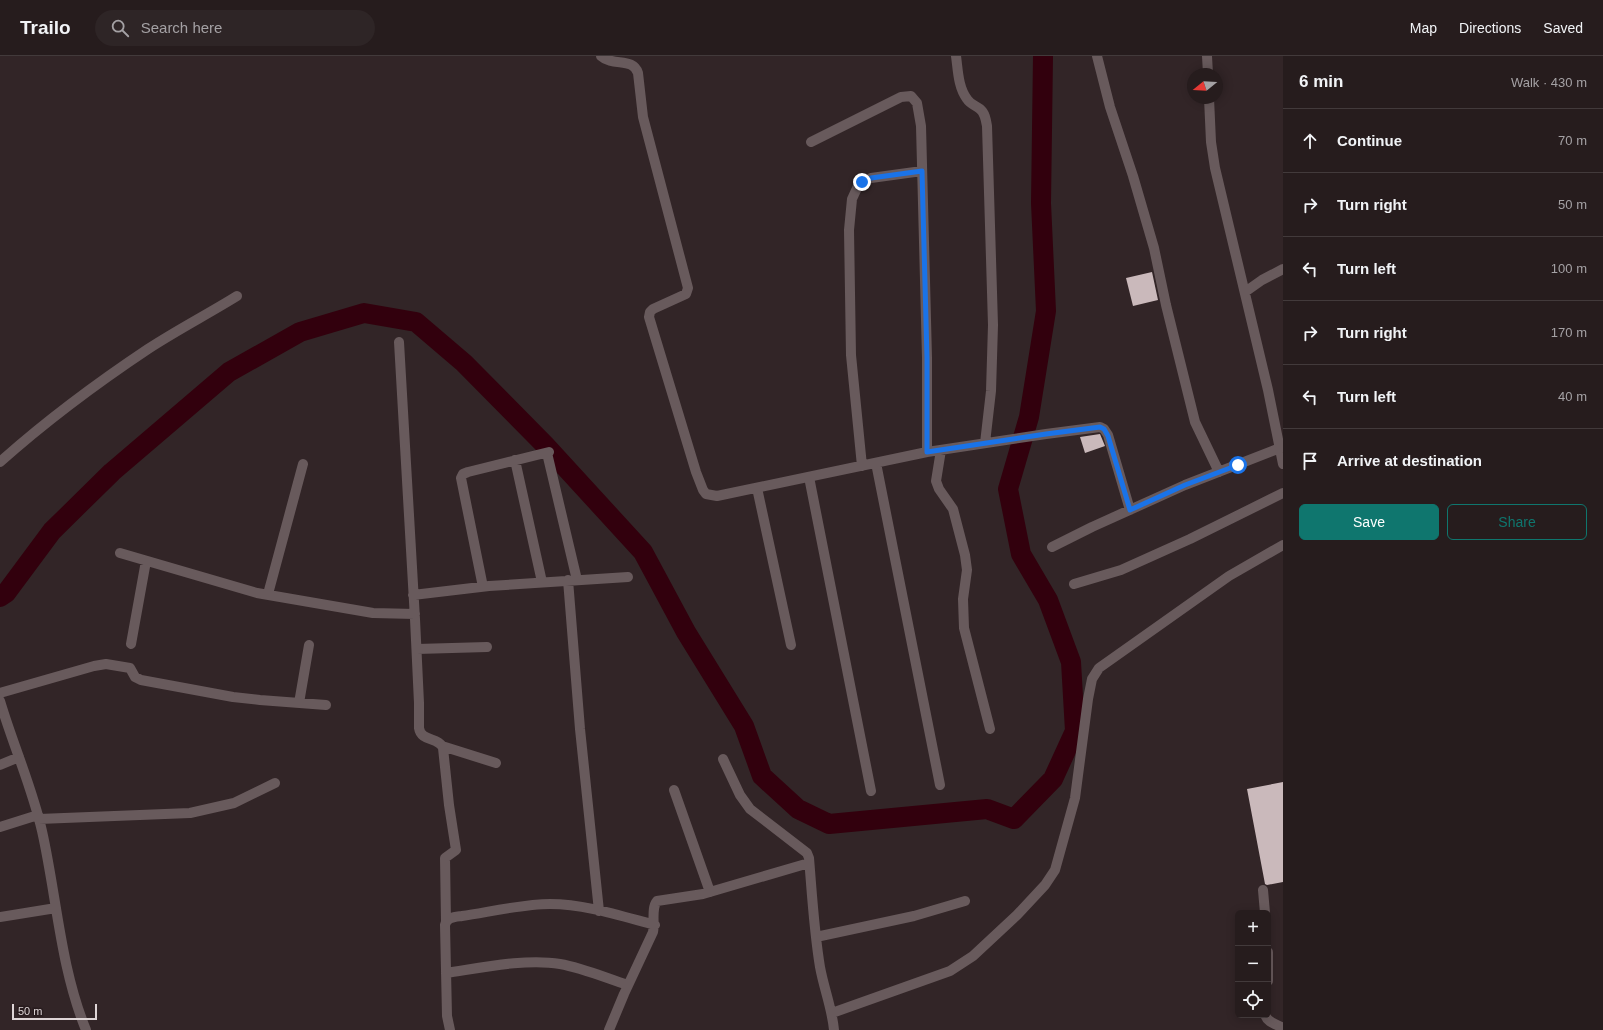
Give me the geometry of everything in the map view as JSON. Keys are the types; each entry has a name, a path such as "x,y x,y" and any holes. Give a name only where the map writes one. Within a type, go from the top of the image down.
{"street":[{"path":"601,56 609,62 632,64 637,69 638,73 640,100 646,130 688,288 686,294 653,309 650,312 649,317 702,490 706,494 717,496 927,452 1095,427 1104,429 1108,436 1130,510"},
{"path":"956,56 961,89 966,99 980,109 984,115 987,126 993,325 988,443"},
{"path":"1097,56 1110,107 1133,176 1154,248 1195,422 1219,472"},
{"path":"1207,56 1208,68"},
{"path":"811,142 901,97 911,96 917,103 922,171 927,358 927,452"},
{"path":"1209,104 1211,142 1215,168 1268,390 1283,464"},
{"path":"862,466 851,355 850,230 852,199 858,186 862,182 871,178 922,171"},
{"path":"1245,292 1262,280 1283,269"},
{"path":"0,462 42,426 97,385 149,349 237,296"},
{"path":"399,342 417,649 420,732 423,737 442,746 496,763"},
{"path":"1052,547 1092,527 1185,485 1280,448"},
{"path":"941,450 936,481 939,489 953,509 964,555 967,570 963,599 964,628 990,730"},
{"path":"483,587 460,478 463,474 468,472 548,452 572,580 580,729 599,911"},
{"path":"515,460 542,582"},
{"path":"876,462 940,785"},
{"path":"268,594 303,464"},
{"path":"809,477 871,791"},
{"path":"757,488 791,645"},
{"path":"1074,584 1121,570 1190,540 1283,493"},
{"path":"832,1013 950,971 974,956 1017,915 1045,885 1056,870 1075,798 1092,679 1099,668 1229,576 1283,545"},
{"path":"120,553 257,592 373,613 415,614"},
{"path":"131,644 146,561"},
{"path":"413,595 542,582 628,577"},
{"path":"299,703 309,645"},
{"path":"417,649 487,647"},
{"path":"0,693 76,670 106,664 130,668 135,676 141,680 233,697 326,705"},
{"path":"0,701 39,817 67,969 80,1016 86,1030"},
{"path":"442,746 456,850 445,858 447,1029"},
{"path":"0,765 19,757"},
{"path":"723,759 740,796 750,809 807,853 822,977 832,1013 834,1030"},
{"path":"0,827 39,817 190,813 234,803 275,783"},
{"path":"674,790 710,892"},
{"path":"609,1030 655,925 654,906 657,901 710,892 809,863"},
{"path":"1263,890 1265,910"},
{"path":"816,937 914,916 965,901"},
{"path":"446,922 453,917 548,904 566,905 599,911 655,925"},
{"path":"0,917 56,908"},
{"path":"446,973 526,963 559,964 580,969 628,985"},
{"path":"1266,1018 1271,1023 1283,1028"}],"building":[{"path":"1152,272 1158,300 1133,306 1126,278"},
{"path":"1100,434 1105,446 1085,453 1080,437"},
{"path":"1283,782 1283,882 1267,885 1265,884 1247,789"}],"waterway":[{"path":"0,597 6,593 52,531 112,472 229,372 300,332 364,313 416,322 464,363 545,445 643,552 686,632 744,726 762,776 798,809 829,824 987,809 1014,819 1053,779 1075,731 1071,662 1048,600 1021,554 1008,489 1029,417 1046,311 1041,203 1043,56"}],"route":[{"path":"862,182 871,178 922,171 927,358 927,452 1100,427 1104,429 1108,436 1130,510 1185,485 1238,465"}]}
